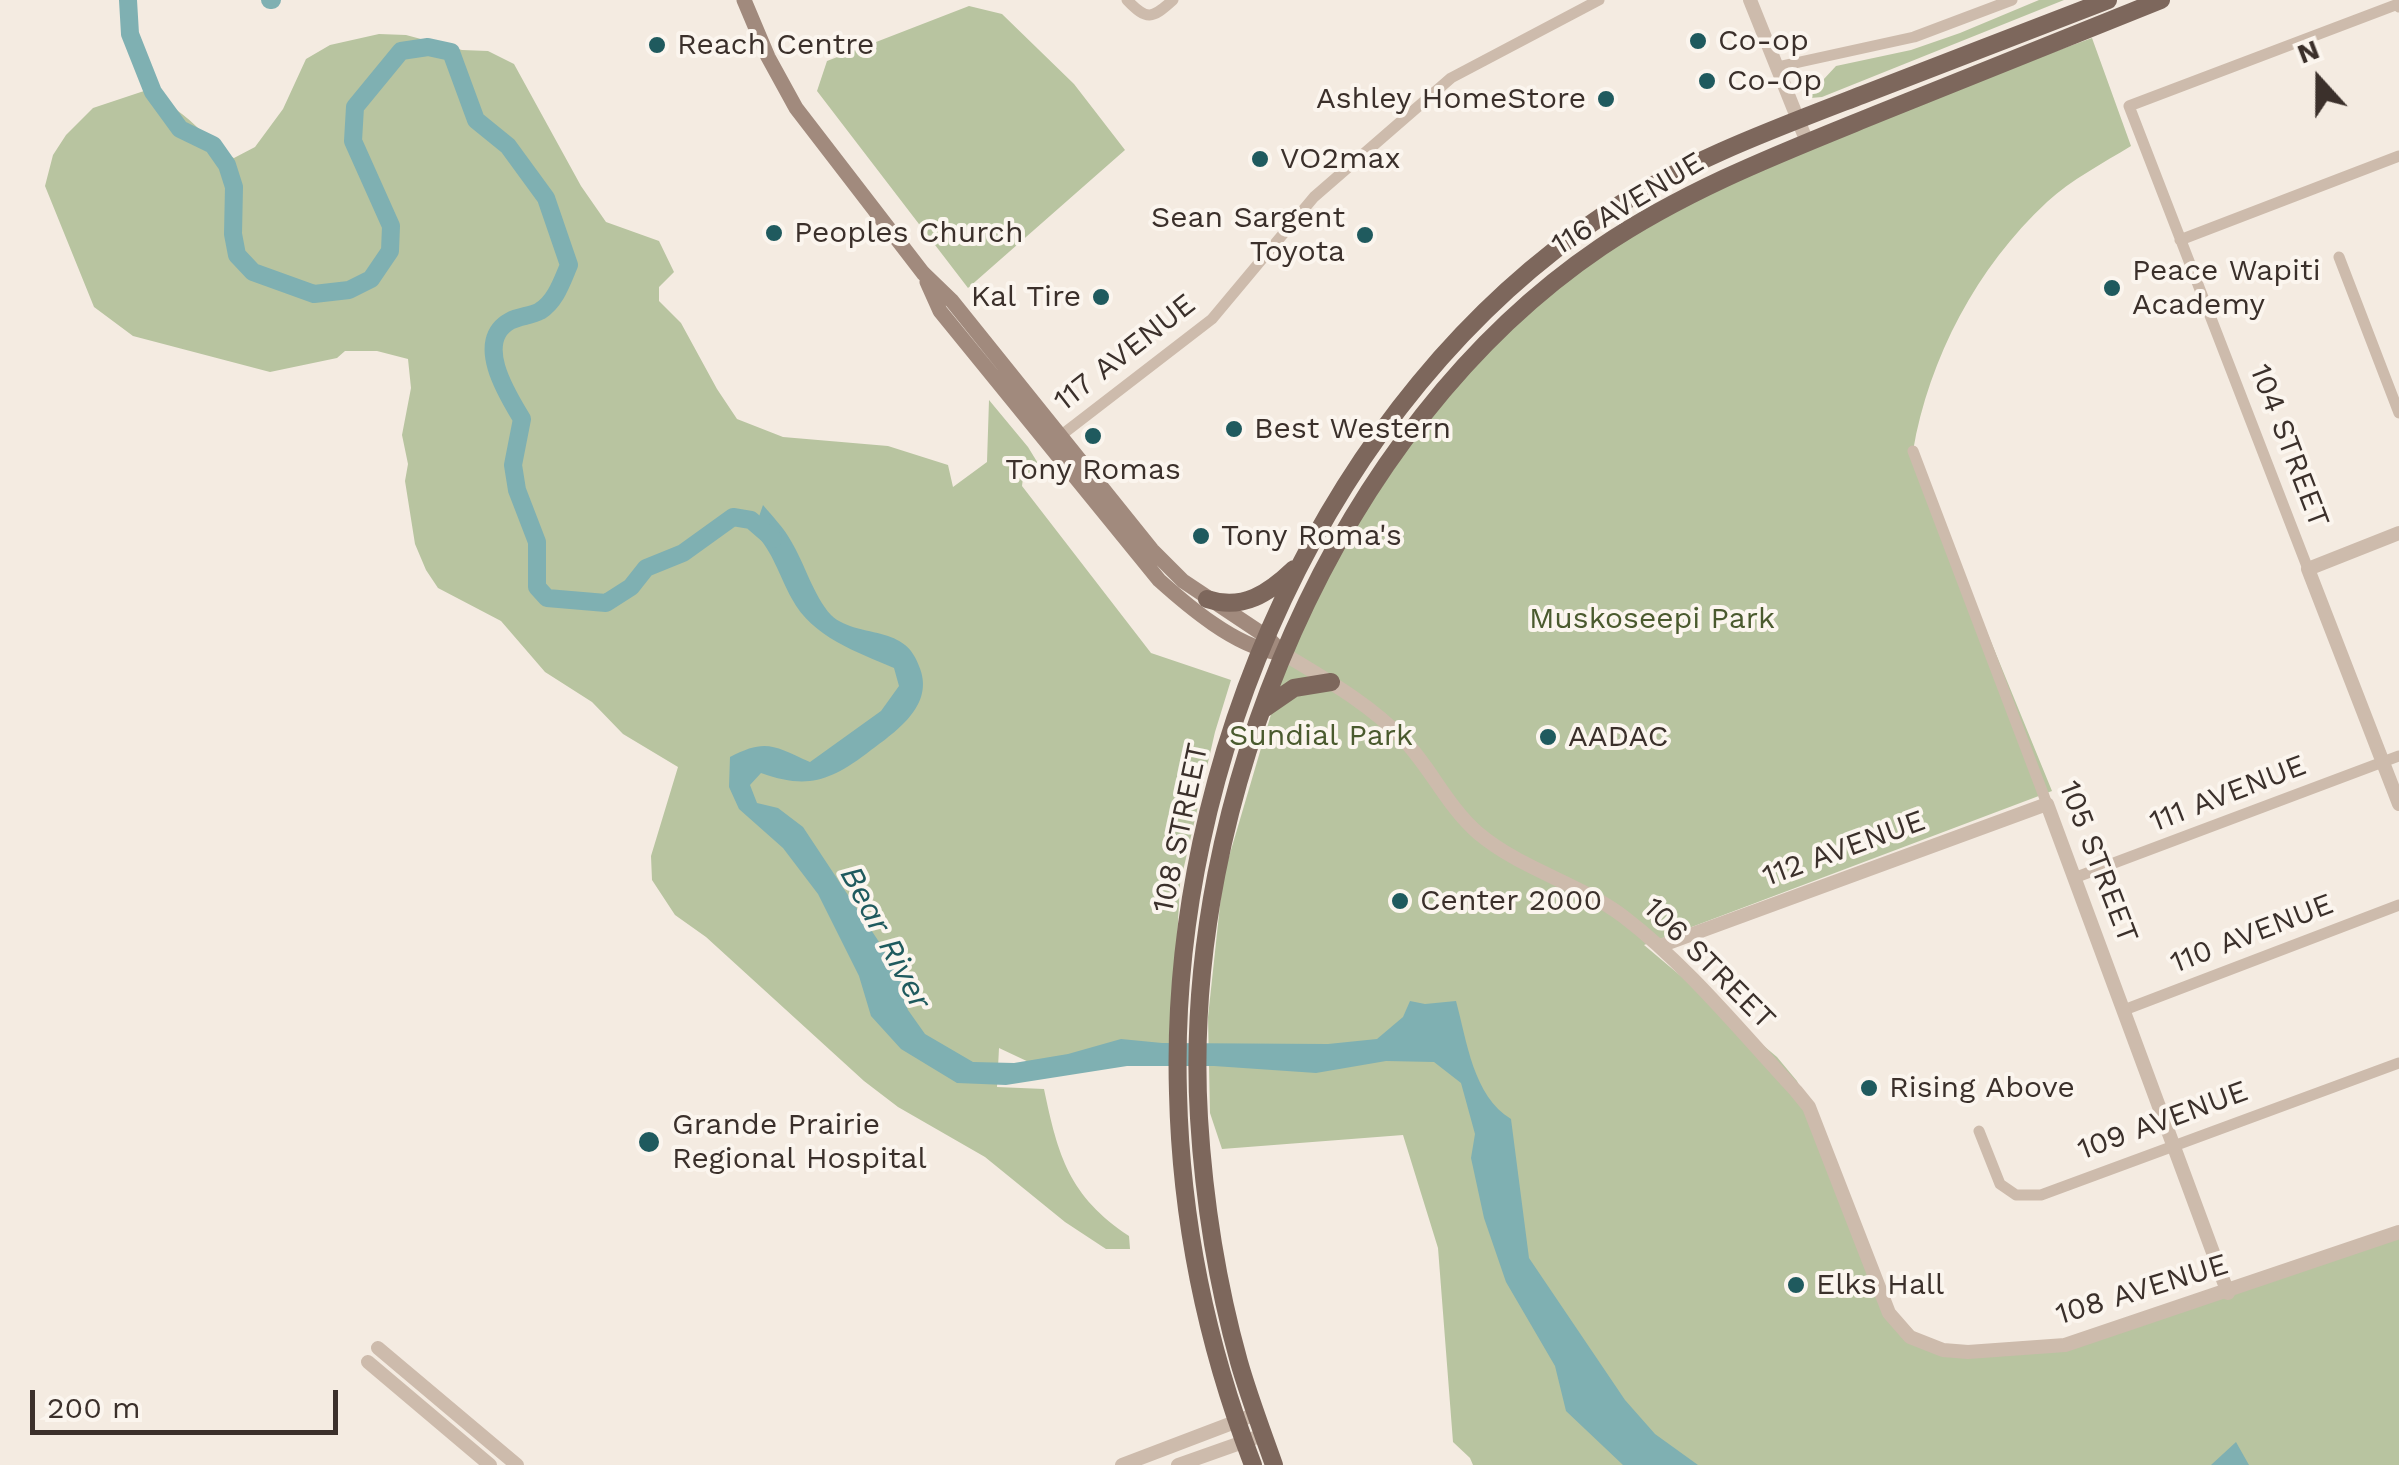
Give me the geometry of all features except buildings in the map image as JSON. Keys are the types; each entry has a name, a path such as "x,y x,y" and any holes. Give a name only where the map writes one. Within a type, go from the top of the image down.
{"main road":[{"path":"744,0 768,57 796,108 923,274 952,302 1159,580 1192,610 1284,654"},
{"name":"116 AVENUE","path":"1264,644 1305,558 1346,486 1407,400 1466,330 1518,281 1576,235 1640,193 1699,162 2108,0"},
{"name":"116 AVENUE","path":"1284,654 1336,549 1380,478 1452,382 1507,324 1566,272 1633,226 1706,186 2161,0"},
{"path":"1053,441 1152,550 1264,644"},
{"path":"1207,599 1221,604 1260,597 1305,558"},
{"name":"108 STREET","path":"1253,1465 1214,1349 1199,1281 1178,1090 1188,923 1205,828 1235,717 1264,644"},
{"name":"108 STREET","path":"1274,1465 1234,1343 1218,1271 1205,1186 1198,1090 1205,954 1221,846 1258,714 1284,654"},
{"path":"1258,714 1294,688 1331,682"}],"street":[{"path":"1126,0 1141,15 1148,16 1158,14 1173,0"},
{"name":"117 AVENUE","path":"1053,441 1212,318 1314,196 1452,78 1600,0"},
{"path":"1750,0 1807,142"},
{"path":"1777,67 1914,37 2012,0"},
{"name":"104 STREET","path":"2398,6 2129,106 2399,804"},
{"path":"2180,240 2399,156"},
{"path":"2339,257 2399,413"},
{"name":"105 STREET","path":"1913,451 2228,1293"},
{"path":"2308,569 2399,534"},
{"name":"106 STREET","path":"1284,654 1373,711 1405,741 1439,790 1478,833 1531,868 1620,914 1660,946 1809,1107 1889,1313 1899,1326"},
{"name":"111 AVENUE","path":"2074,878 2399,756"},
{"name":"112 AVENUE","path":"1660,946 2047,804"},
{"name":"110 AVENUE","path":"2124,1010 2399,905"},
{"name":"109 AVENUE","path":"1980,1131 2000,1184 2016,1194 2042,1195 2399,1063"},
{"name":"108 AVENUE","path":"1899,1326 1923,1344 1943,1350 2053,1347 2228,1293 2399,1232"},
{"path":"378,1348 517,1465"},
{"path":"368,1362 490,1465"},
{"path":"1122,1465 1256,1414"},
{"path":"1178,1465 1263,1435"}],"green space":[{"path":"2039,0 2064,0 1822,97 1811,98 1810,94 1836,66 1911,50"},
{"path":"969,6 1002,14 1074,84 1125,150 968,288 817,91 827,61"},
{"path":"379,34 406,35 462,50 488,51 514,64 581,186 606,222 659,241 674,272 659,287 659,301 681,323 737,419 783,437 888,446 948,465 953,487 987,462 989,400 1039,465 1023,478 1022,486 1151,653 1231,680 1180,884 1171,1056 1050,1072 999,1048 997,1087 1044,1089 1069,1173 1092,1206 1129,1236 1130,1249 1106,1249 1065,1222 985,1157 898,1107 864,1081 706,937 675,915 652,880 651,856 678,767 623,734 592,702 545,672 501,621 438,588 426,570 415,544 405,481 408,464 402,435 411,388 408,359 377,351 345,351 337,358 270,372 133,336 94,307 45,186 53,155 66,135 93,108 144,91 175,109 234,158 255,147 283,109 306,59 330,45"},
{"name":"Muskoseepi Park","path":"2092,38 2131,146 2056,194 1999,255 1944,348 1920,416 1913,451 2052,791 1644,945 1777,1057 1797,1081 1845,1187 1884,1302 1926,1343 1962,1347 2078,1344 2399,1231 2399,1465 1473,1465 1453,1442 1438,1248 1403,1135 1222,1149 1210,1113 1208,1017 1223,877 1298,623 1317,584 1451,383 1598,249 1807,142"}],"water":[{"path":"763,505 788,536 831,615 851,626 899,641 911,651 919,666 923,680 917,706 900,727 866,754 828,777 791,781 761,773 750,785 757,803 778,808 803,827 887,954 888,964 907,970 907,981 900,988 908,1010 925,1034 973,1062 1014,1063 1068,1054 1121,1039 1162,1043 1328,1044 1377,1039 1403,1017 1410,1001 1456,1001 1480,1082 1498,1109 1511,1119 1529,1258 1625,1400 1655,1434 1698,1465 1623,1465 1566,1411 1555,1366 1506,1282 1484,1218 1471,1158 1475,1134 1461,1083 1434,1062 1386,1061 1316,1073 1214,1066 1127,1066 1006,1085 957,1083 901,1049 871,1016 859,976 818,894 783,848 739,809 729,787 730,757 770,746 810,762 881,711 899,686 894,668 837,642 801,612 754,531"},
{"path":"2236,1442 2249,1465 2211,1465"}],"waterway":[{"name":"Bear River","path":"128,0 130,34 153,92 180,129 213,145 227,165 234,187 233,234 237,255 253,272 314,294 349,290 371,279 390,251 391,226 353,141 355,107 401,51 428,47 451,52 476,120 508,146 546,198 569,265 546,307 510,321 499,330 494,342 497,369 522,419 513,465 517,490 537,542 537,587 547,598 606,603 631,587 646,568 683,553 733,517 751,520 773,539"}],"place":[{"name":"Co-op","path":"1698,41"},
{"name":"Reach Centre","path":"657,45"},
{"name":"Co-Op","path":"1707,81"},
{"name":"Ashley HomeStore","path":"1606,99"},
{"name":"VO2max","path":"1260,159"},
{"name":"Peoples Church","path":"774,233"},
{"name":"Sean Sargent Toyota","path":"1365,235"},
{"name":"Peace Wapiti Academy","path":"2112,288"},
{"name":"Kal Tire","path":"1101,297"},
{"name":"Best Western","path":"1234,429"},
{"name":"Tony Romas","path":"1093,436"},
{"name":"Tony Roma's","path":"1201,536"},
{"name":"AADAC","path":"1548,737"},
{"name":"Center 2000","path":"1400,901"},
{"name":"Rising Above","path":"1869,1088"},
{"name":"Grande Prairie Regional Hospital","path":"649,1142"},
{"name":"Elks Hall","path":"1796,1285"}],"park label":[{"name":"Sundial Park","path":"1321,736"}]}
